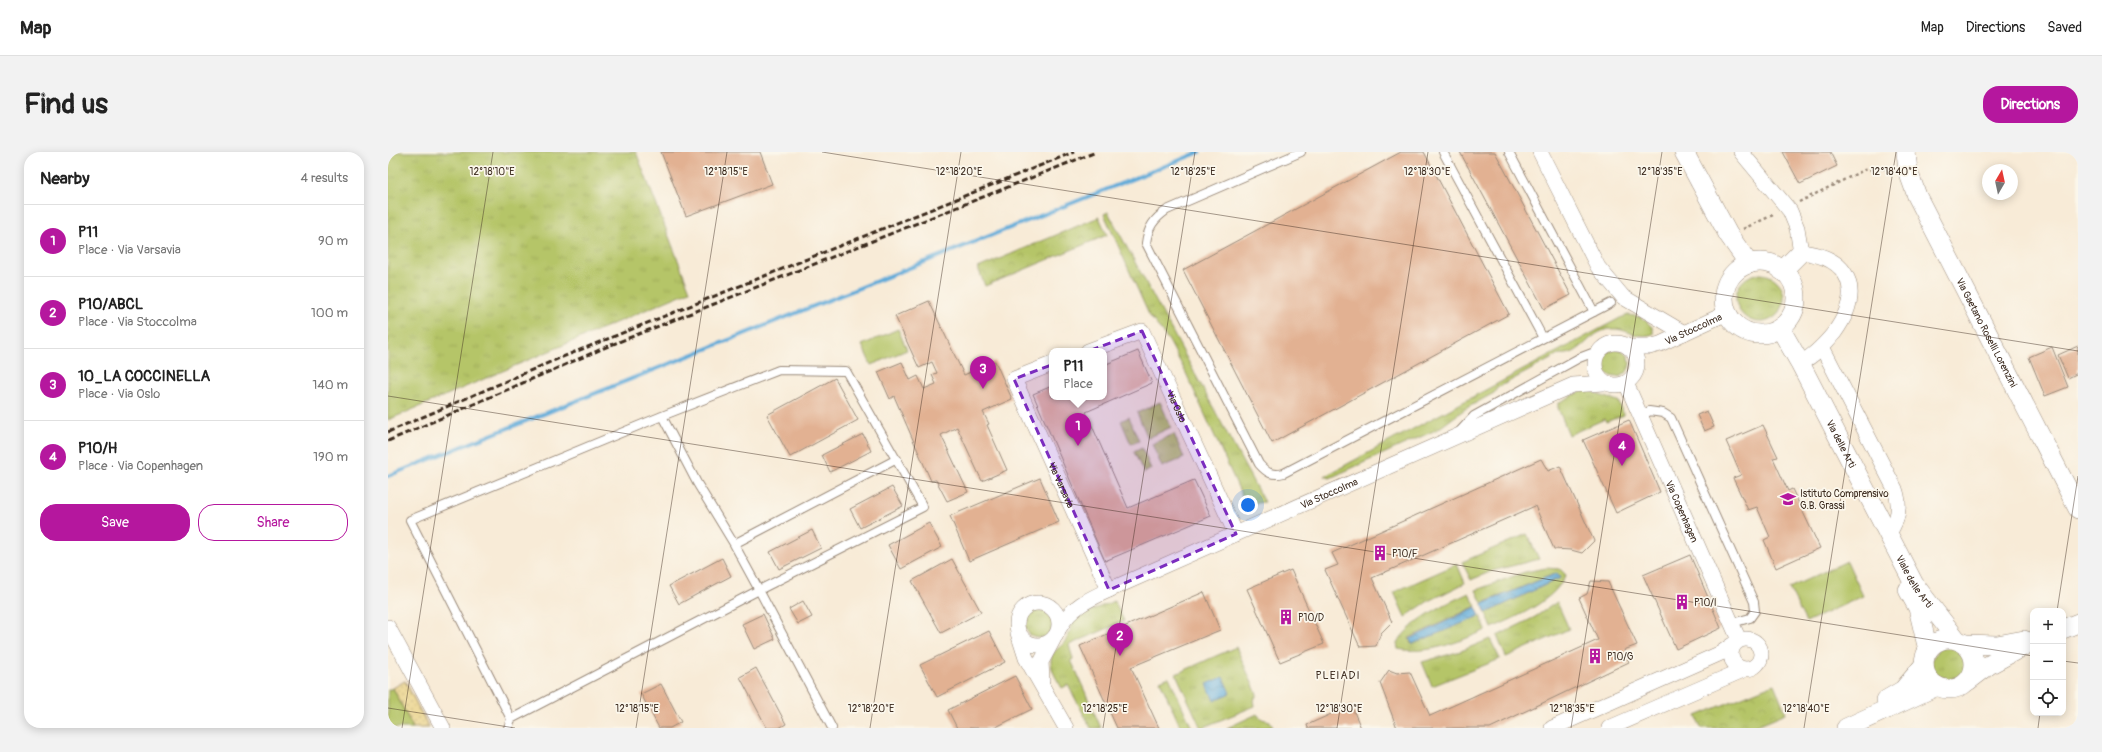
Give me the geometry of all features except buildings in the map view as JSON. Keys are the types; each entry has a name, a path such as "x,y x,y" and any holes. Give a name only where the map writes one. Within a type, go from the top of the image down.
{"street":[{"path":"1540,152 1598,267 1617,300 1684,332"},
{"path":"1684,152 1728,234 1749,264"},
{"path":"1741,152 1787,208 1795,221 1801,252"},
{"name":"Via Gaetano Roselli Lorenzini","path":"1906,158 1917,196 2078,508"},
{"path":"1782,271 1801,252"},
{"path":"1800,363 1812,356 1822,347 1842,322 1848,309 1850,296 1849,279 1844,270 1834,262 1818,255 1801,252"},
{"path":"1749,264 1766,264 1782,271 1790,279 1794,289 1795,300 1793,311 1788,321 1780,328 1760,334 1750,333 1740,329 1727,313 1724,302 1725,289 1730,278 1738,270 1749,264"},
{"name":"Via Stoccolma","path":"1628,346 1649,347 1660,344 1727,313"},
{"name":"Via delle Arti","path":"1780,328 1800,363 1901,559"},
{"name":"Via Oslo","path":"1096,348 1142,331 1236,534"},
{"path":"1613,343 1620,343 1628,346 1635,354 1637,368 1635,375 1626,383 1612,386 1604,382 1596,373 1594,364 1596,356 1600,350 1613,343"},
{"name":"Via Stoccolma","path":"1637,368 1643,358 1660,344"},
{"path":"1822,347 1895,489 1898,501 1898,517 1888,534"},
{"name":"Via Stoccolma","path":"1573,385 1594,364"},
{"name":"Via Varsavia","path":"1049,365 1014,379 1109,590"},
{"name":"Via Stoccolma","path":"1043,686 1041,662 1067,615 1085,601 1542,398 1573,385 1604,382"},
{"name":"Via Copenhagen","path":"1626,383 1732,623 1736,642"},
{"name":"Viale delle Arti","path":"1901,559 1917,588 1960,642"},
{"name":"Viale delle Arti","path":"1901,559 1909,591 1918,608 1926,658"},
{"name":"Via Stoccolma","path":"1050,606 1085,601"},
{"path":"1037,602 1050,606 1058,615 1056,633 1047,644 1034,645 1027,642 1018,632 1017,619 1024,607 1037,602"},
{"path":"2066,628 2078,623"},
{"path":"388,627 443,728"},
{"name":"Via Stoccolma","path":"1018,632 1026,658 1066,728"},
{"path":"1552,728 1721,653 1736,642 1747,638 1753,640 1760,648 1761,654 1757,664 1609,728"},
{"path":"1852,725 1903,690 1926,658 1941,641 1997,645 2030,640"},
{"path":"1736,642 1731,658 1733,663 1743,670"},
{"path":"1960,642 1972,654 1974,661 1972,674 1968,681"},
{"path":"1926,658 1929,680 1938,686 1949,689 1956,688 1989,665 2030,642"},
{"path":"1852,725 1938,686"}],"lane":[{"path":"1301,152 1167,210 1151,224 1147,234 1146,243 1259,464 1268,473 1277,475 1284,473 1617,300"},
{"path":"1443,152 1543,338"},
{"path":"1510,152 1594,312"},
{"path":"1454,437 1474,416 1579,358 1600,350"},
{"path":"508,728 511,719 759,590 923,507 846,371 779,370 662,416 410,520 511,719"},
{"path":"1641,418 1649,411 1663,413 1671,418 1754,602 1755,611 1750,618 1732,623"},
{"path":"662,416 696,483 734,544 832,728"},
{"path":"734,544 897,459"}],"path":[{"path":"1728,234 1741,230 1864,170 1882,169 1906,158"}],"highlighted area":[{"path":"1142,331 1236,534 1109,590 1014,379"}],"green space":[{"path":"388,152 636,152 690,291 388,420"},
{"path":"1108,212 1264,502 1250,504 1242,496 1186,373 1169,341 1149,315 1104,214"},
{"path":"1099,217 1107,235 985,286 978,268"},
{"path":"1755,274 1765,274 1774,278 1780,284 1784,293 1784,303 1780,312 1774,318 1765,322 1755,322 1746,318 1740,312 1736,303 1736,293 1740,284 1746,278"},
{"path":"1628,315 1642,317 1653,328 1653,334 1646,336 1616,329 1602,331 1572,353 1560,354 1497,388 1494,393 1465,409 1438,429 1330,478 1325,476 1620,318"},
{"path":"898,329 907,350 871,365 862,345"},
{"path":"1616,349 1626,353 1630,363 1626,373 1616,377 1606,373 1602,363 1606,353"},
{"path":"1587,388 1599,395 1618,401 1624,415 1606,422 1605,419 1569,435 1558,408 1558,403"},
{"path":"1160,402 1171,427 1148,438 1137,413"},
{"path":"1129,417 1139,441 1131,444 1121,421"},
{"path":"1174,434 1184,458 1162,467 1152,444"},
{"path":"1142,448 1151,469 1144,473 1134,452"},
{"path":"1527,534 1539,559 1492,571 1471,580 1462,562"},
{"path":"1847,561 1863,596 1806,622 1789,588"},
{"path":"1457,564 1465,583 1427,602 1405,617 1394,592"},
{"path":"1546,568 1560,569 1566,575 1553,593 1534,607 1492,628 1486,613 1560,578 1557,573 1482,603 1476,590 1525,572"},
{"path":"1469,593 1476,606 1409,638 1411,644 1480,616 1486,630 1454,643 1431,649 1398,649 1397,643 1411,627 1439,608"},
{"path":"1114,601 1124,621 1069,645 1073,659 1071,660 1101,728 1091,728 1068,685 1062,688 1052,670 1051,660 1055,651 1066,640 1076,617"},
{"path":"1557,602 1569,629 1506,657 1497,636 1535,617"},
{"path":"1039,610 1049,614 1053,624 1049,634 1039,638 1029,634 1025,624 1029,614"},
{"path":"1490,639 1500,659 1432,686 1422,662 1461,651"},
{"path":"1953,646 1963,651 1967,657 1967,671 1963,677 1957,681 1947,682 1937,677 1933,671 1932,661 1937,651 1943,647"},
{"path":"1236,647 1257,694 1254,700 1255,706 1201,728 1176,674"},
{"path":"1169,677 1192,728 1181,728 1160,681"},
{"path":"1774,684 1786,713 1750,728 1701,728 1696,716"},
{"path":"393,688 413,728 388,728 388,690"},
{"path":"1257,714 1262,719 1270,721 1273,728 1227,728"}],"sand":[{"path":"405,681 429,728 413,728 393,688"}],"water":[{"path":"1557,573 1560,578 1486,613 1482,604"},
{"path":"1476,607 1480,616 1412,644 1410,639"},
{"path":"1223,677 1230,693 1214,701 1207,684"}],"waterway":[{"path":"388,476 1200,152"}],"railway":[{"path":"388,432 555,360 1074,152"},
{"path":"388,441 611,345 1096,152"}],"place":[{"name":"10_LA COCCINELLA","path":"983,389"},
{"name":"P11","path":"1078,446"},
{"name":"P10/H","path":"1622,466"},
{"name":"Istituto Comprensivo G.B. Grassi","path":"1788,499"},
{"name":"P10/F","path":"1380,553"},
{"name":"P10/I","path":"1682,602"},
{"name":"P10/D","path":"1286,617"},
{"name":"P10/ABCL","path":"1120,656"},
{"name":"P10/G","path":"1595,656"}],"district":[{"name":"PLEIADI","path":"1338,675"}]}
